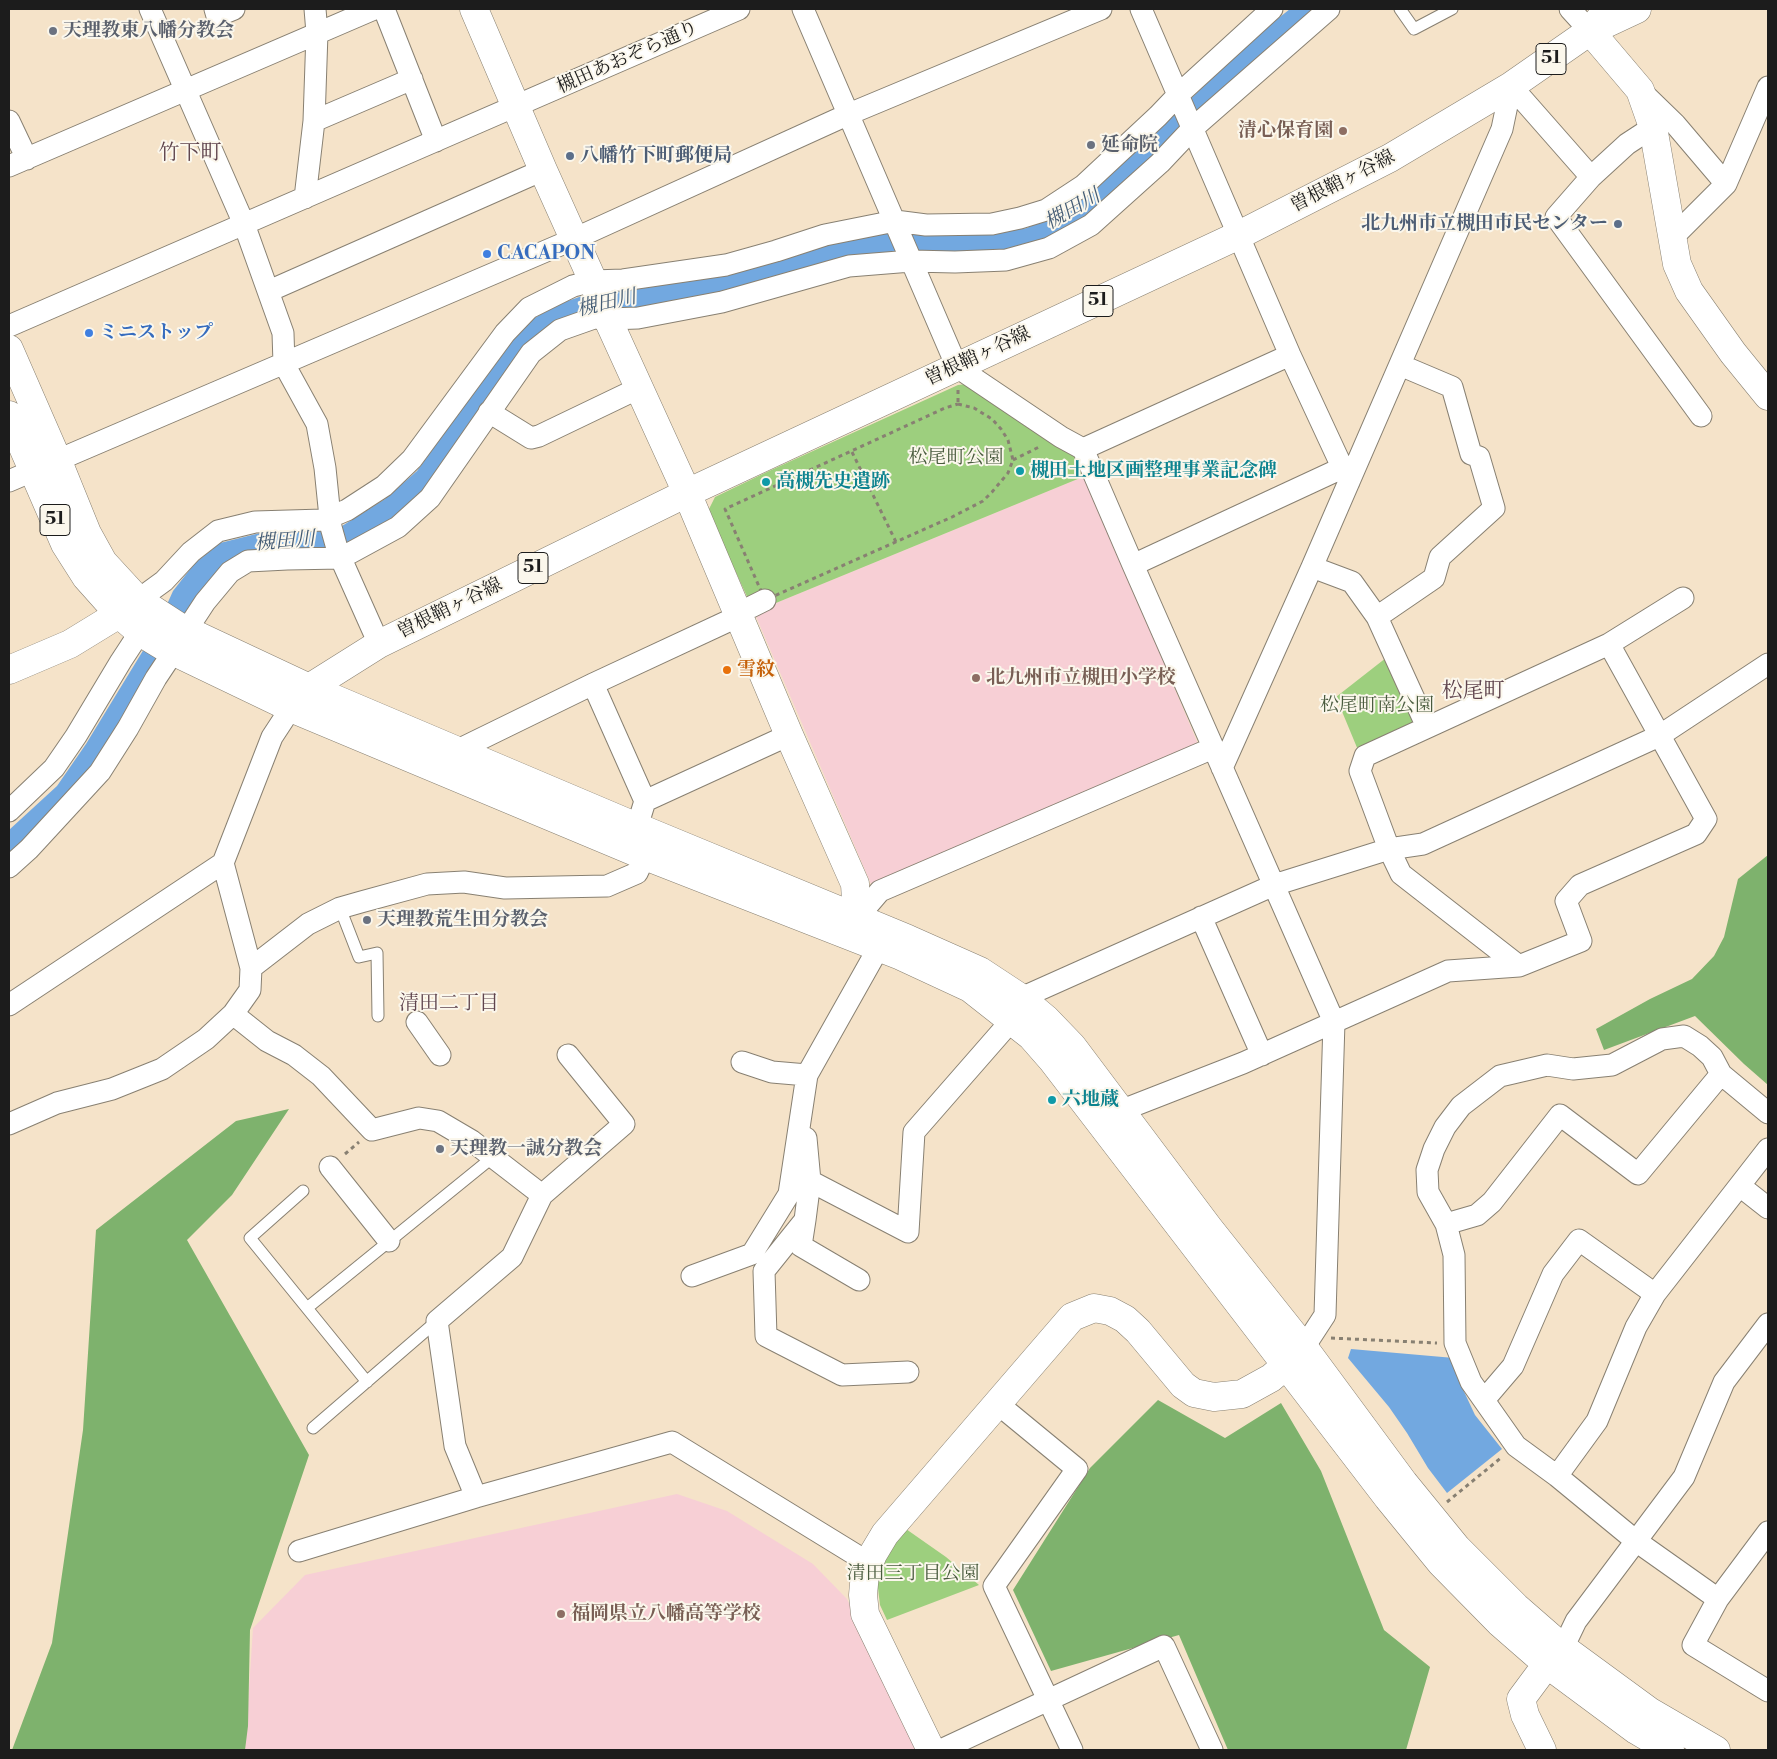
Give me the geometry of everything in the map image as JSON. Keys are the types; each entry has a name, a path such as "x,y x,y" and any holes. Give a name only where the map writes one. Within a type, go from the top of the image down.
{"street":[{"path":"150,9 244,224 283,333 284,364 317,424 331,522 340,555 379,644"},
{"path":"215,9 217,16 234,9"},
{"path":"305,198 314,120 318,33 315,9"},
{"path":"9,121 18,163 374,9"},
{"path":"384,9 436,141"},
{"path":"474,9 543,170 687,493 752,608 789,735 855,884 864,935"},
{"name":"槻田あおぞら通り","path":"9,326 516,106 703,16 739,9"},
{"path":"804,9 897,225 958,376 1083,449 1132,565 1334,1022 1325,1315 1300,1350 1271,1378 1242,1394 1214,1397 1194,1394 1183,1385 1138,1331 1125,1319 1110,1311 1094,1308 1072,1317 885,1534 865,1573 862,1595 865,1614 931,1750"},
{"path":"9,481 574,239 849,114 1100,9"},
{"path":"1142,9 1290,355 1346,475"},
{"path":"9,867 29,849 100,772 128,728 177,640 230,572 248,561 340,555 398,526 430,498 531,353 560,330 594,318 601,300 623,280 726,264 776,251 825,235 897,225 992,224 1046,210 1084,185 1179,94 1272,9"},
{"path":"331,522 384,486 412,460 504,332 529,308 573,286 638,318 722,302 848,266 910,258 955,262 1006,260 1049,248 1091,225 1160,163 1193,128 1329,9"},
{"path":"1570,9 1640,90 1675,124 1726,184"},
{"path":"1590,31 1608,9"},
{"name":"曽根鞘ヶ谷線","path":"300,698 379,644 687,493 958,376 1390,158 1512,86 1590,31 1637,9"},
{"path":"314,120 412,79"},
{"path":"1512,86 1591,177"},
{"path":"1222,768 1312,567 1346,475 1400,365 1502,129 1512,86"},
{"path":"1673,237 1726,184 1768,87"},
{"path":"1640,90 1653,127 1677,264 1689,291 1733,353 1768,396"},
{"path":"1653,127 1627,144 1591,177 1556,217 1701,416"},
{"path":"269,291 543,170"},
{"name":"51","path":"9,349 45,465 65,544 86,577 177,640 300,698"},
{"path":"1083,449 1290,355"},
{"path":"1377,617 1434,578 1440,557 1494,508 1479,457 1471,454 1452,387 1400,365"},
{"path":"489,412 532,438 639,388"},
{"name":"51","path":"9,416 45,465"},
{"path":"1132,565 1346,475"},
{"path":"9,811 54,768 76,736 120,661 138,614 191,552 218,531 255,522 323,520 331,522"},
{"path":"1312,567 1352,582 1377,617 1427,727"},
{"path":"1519,966 1401,874 1389,849 1360,771 1365,756 1609,644 1683,598"},
{"path":"458,750 752,608"},
{"path":"9,670 138,614"},
{"path":"1120,1111 1262,1055 1448,971 1519,966 1581,941 1566,900 1580,885 1696,834 1706,819 1609,644"},
{"path":"810,1181 908,1232 914,1132 1011,1011 1201,917 1274,885 1389,849 1423,844 1659,736 1768,664"},
{"path":"593,684 645,801 637,827"},
{"path":"300,698 458,750 637,827 864,935 901,956 970,988 1011,1011 1046,1019 1072,1046 1300,1350 1457,1548 1516,1607 1555,1656 1636,1730 1670,1750"},
{"path":"300,698 645,856 864,935 908,939 980,971 1031,1036 1300,1350 1388,1498 1441,1563 1500,1623 1716,1750"},
{"path":"9,1005 223,863 272,737 300,698"},
{"path":"645,801 789,735"},
{"path":"692,1276 752,1254 789,1194 807,1075 880,891 1213,748"},
{"path":"251,968 308,924 340,908 427,884 464,882 504,888 607,886 637,873 645,856"},
{"path":"9,1124 57,1103 112,1089 162,1069 206,1039 233,1014 250,990 251,968 223,863"},
{"path":"1201,917 1262,1055"},
{"path":"233,1014 267,1041 294,1056 321,1076 372,1130 418,1118 438,1121 472,1141 542,1195"},
{"path":"418,1022 440,1056"},
{"path":"1718,1599 1636,1541 1557,1476 1516,1446 1471,1382 1456,1343 1454,1255 1446,1224 1428,1192 1427,1170 1444,1127 1461,1106 1500,1076 1547,1065 1572,1069 1612,1065 1662,1039 1684,1036 1700,1046 1712,1057 1721,1074 1768,1113"},
{"path":"476,1497 455,1446 437,1322 512,1257 542,1195 624,1124 568,1055"},
{"path":"742,1062 772,1072 807,1075"},
{"path":"1446,1224 1477,1215 1492,1202 1560,1115 1638,1174 1721,1074"},
{"path":"803,1105 810,1181 801,1246 859,1280"},
{"path":"1557,1476 1598,1421 1636,1327 1655,1294 1768,1149"},
{"path":"330,1167 389,1241"},
{"path":"1740,1186 1768,1208"},
{"path":"805,1220 764,1271 766,1336 842,1375 908,1372"},
{"path":"1484,1400 1513,1366 1553,1274 1579,1240 1655,1294"},
{"path":"1542,1750 1525,1715 1521,1699 1555,1656 1576,1621 1684,1477 1724,1382 1768,1324"},
{"path":"998,1404 1077,1469 994,1586 1072,1750"},
{"path":"299,1552 476,1497 672,1442 869,1563"},
{"path":"1768,1532 1718,1599 1693,1645 1768,1691"},
{"path":"941,1750 1164,1646 1212,1750"}],"lane":[{"path":"1400,9 1414,29 1452,9"},
{"path":"340,908 359,957 376,953 378,1016"},
{"path":"307,1308 493,1157"},
{"path":"303,1191 250,1238 367,1382"},
{"path":"313,1428 437,1322"}],"path":[{"path":"958,376 958,404"},
{"path":"958,404 974,408 1002,429 1008,440 1013,460 1008,473 1000,484 983,501 752,608 725,510 852,452 945,408 958,404"},
{"path":"1013,460 1061,437"},
{"path":"852,452 896,542"},
{"path":"1300,1350 1456,1343"},
{"path":"1431,1516 1516,1446"}],"shaded area":[{"name":"北九州市立槻田小学校","path":"1085,476 1198,744 871,884 754,612"},
{"name":"福岡県立八幡高等学校","path":"677,1494 727,1511 813,1564 847,1599 921,1750 245,1750 253,1628 305,1575"}],"green space":[{"name":"松尾町公園","path":"966,384 1078,459 1085,476 754,612 708,511 715,497 958,385"},
{"name":"松尾町南公園","path":"1391,654 1420,723 1358,750 1336,697"},
{"path":"1768,855 1768,1085 1695,1016 1604,1050 1596,1029 1650,999 1692,979 1714,956 1724,937 1738,879"},
{"path":"289,1109 232,1195 187,1240 309,1455 250,1630 248,1726 245,1750 12,1750 52,1643 83,1430 96,1230 236,1121"},
{"path":"1158,1400 1225,1438 1281,1403 1321,1471 1384,1630 1430,1667 1406,1750 1228,1750 1179,1635 1051,1671 1013,1590 1090,1468"},
{"name":"清田三丁目公園","path":"906,1529 946,1557 979,1585 887,1620 880,1605 877,1580 883,1558"}],"water":[{"name":"槻田川","path":"1290,9 1321,9 1082,224 1020,251 786,280 563,322 409,509 352,545 223,572 192,602 183,620 82,782 9,855 9,830 57,786 86,744 155,631 173,591 195,563 220,543 260,533 322,531 342,526 385,499 417,471 514,337 533,319 556,305 582,296 882,230 996,233 1027,228 1081,200 1106,179 1261,32"},
{"path":"1351,1349 1454,1358 1460,1383 1475,1415 1502,1449 1447,1493 1428,1468 1389,1407 1348,1358"}],"place":[{"name":"天理教東八幡分教会","path":"53,31"},
{"name":"清心保育園","path":"1343,131"},
{"name":"延命院","path":"1091,145"},
{"name":"八幡竹下町郵便局","path":"570,156"},
{"name":"北九州市立槻田市民センター","path":"1618,224"},
{"name":"CACAPON","path":"487,254"},
{"name":"ミニストップ","path":"89,333"},
{"name":"槻田土地区画整理事業記念碑","path":"1020,471"},
{"name":"高槻先史遺跡","path":"766,482"},
{"name":"雪紋","path":"727,670"},
{"name":"北九州市立槻田小学校","path":"976,678"},
{"name":"天理教荒生田分教会","path":"367,920"},
{"name":"六地蔵","path":"1052,1100"},
{"name":"天理教一誠分教会","path":"440,1149"},
{"name":"福岡県立八幡高等学校","path":"561,1614"}],"district":[{"name":"竹下町","path":"190,154"},
{"name":"松尾町","path":"1473,692"},
{"name":"清田二丁目","path":"449,1004"}]}
